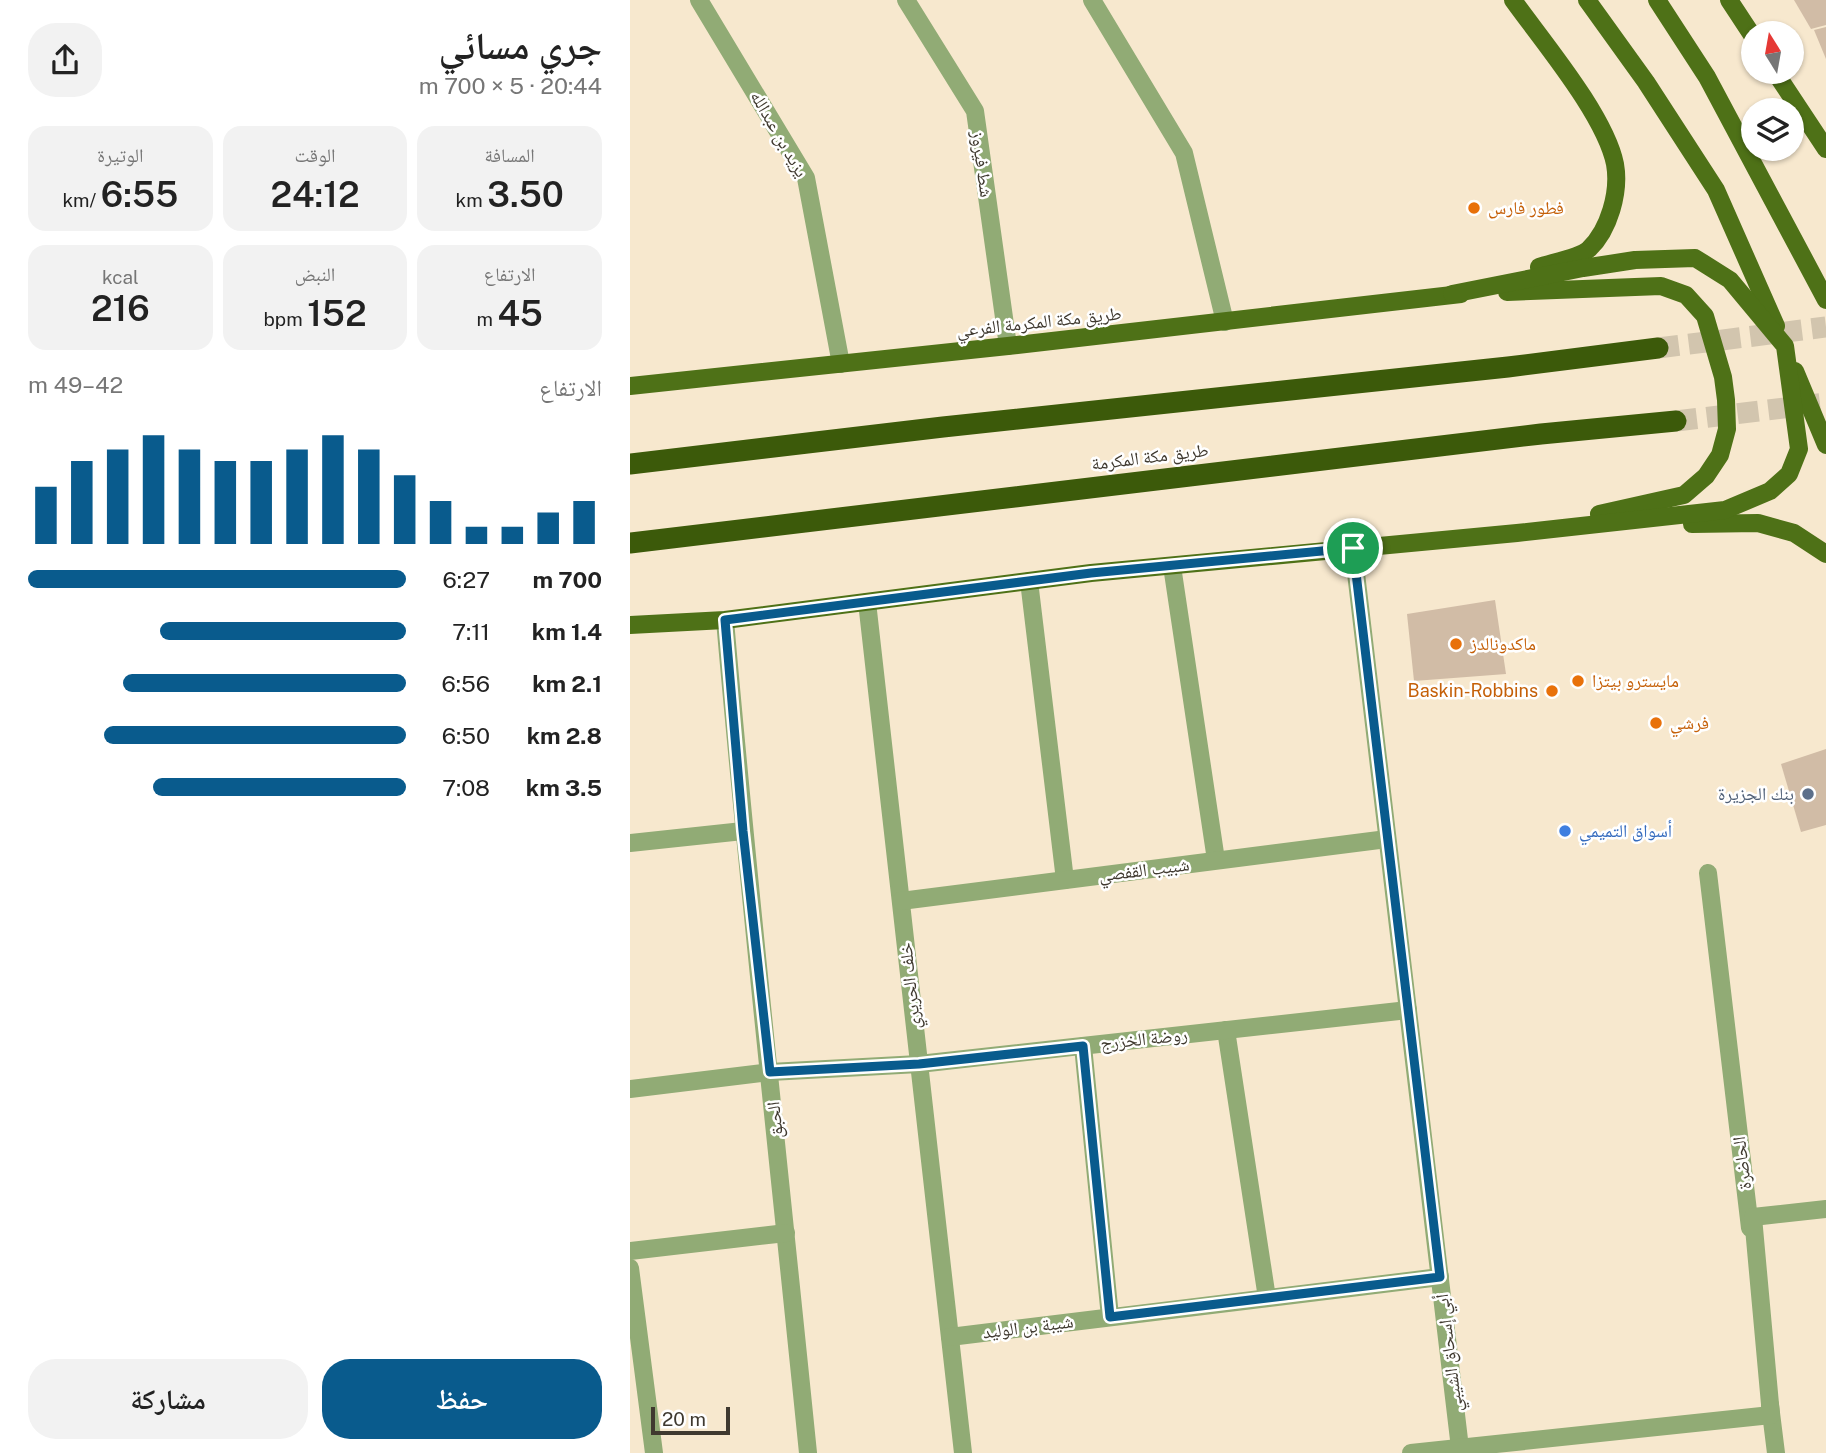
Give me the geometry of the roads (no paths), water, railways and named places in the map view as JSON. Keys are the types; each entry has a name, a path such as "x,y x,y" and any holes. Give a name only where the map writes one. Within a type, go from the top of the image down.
{"highway":[{"path":"630,464 956,426 1508,368 1658,348"},
{"name":"طريق مكة المكرمة","path":"630,543 1527,436 1676,421"}],"main road":[{"path":"1452,295 1588,251 1608,221 1616,186 1615,164 1590,108 1513,0"},
{"path":"1587,0 1646,82 1716,190 1826,445"},
{"path":"1657,0 1707,77 1826,300"},
{"path":"1729,0 1743,21"},
{"path":"1783,84 1826,149"},
{"path":"630,625 725,620 1029,581 1725,510 1770,491 1789,474 1799,449 1785,346 1730,280 1695,258 1635,260 1452,295"},
{"path":"1452,295 1661,286 1686,295 1705,316 1723,377 1727,429 1720,455 1706,476 1684,495 1517,533"},
{"name":"طريق مكة المكرمة الفرعي","path":"630,386 1452,295"},
{"path":"1517,533 1758,523 1794,533 1826,554"}],"street":[{"name":"يزيد بن عبدالله","path":"699,0 806,178 841,364"},
{"name":"شط فيروز","path":"906,0 975,111 1008,346"},
{"path":"1092,0 1184,153 1225,322"},
{"name":"أبي إسحاق الشيبي","path":"1353,548 1460,1448"},
{"path":"1172,566 1216,860"},
{"path":"1029,581 1065,880"},
{"name":"خلف الحريري","path":"867,602 963,1453"},
{"name":"الحبق","path":"725,620 743,831 770,1072 807,1453"},
{"path":"630,843 743,831"},
{"name":"شبيب القفصي","path":"901,901 1387,839"},
{"name":"الحاضرة","path":"1708,873 1776,1453"},
{"name":"روضة الخزرج","path":"630,1089 770,1072 919,1064 1408,1010"},
{"path":"1226,1030 1267,1298"},
{"path":"1083,1046 1110,1317"},
{"path":"1410,1453 1460,1448 1539,1446 1771,1415 1753,1217 1826,1209"},
{"path":"630,1251 786,1233"},
{"path":"630,1268 654,1453"},
{"name":"شيبة بن الوليد","path":"950,1337 1440,1277"}],"tunnel":[{"path":"1658,348 1826,327"},
{"path":"1676,421 1826,403"}],"place":[{"name":"فطور فارس","path":"1474,208"},
{"name":"ماكدونالدز","path":"1456,644"},
{"name":"مايسترو بيتزا","path":"1578,681"},
{"name":"Baskin-Robbins","path":"1552,691"},
{"name":"فرشي","path":"1656,723"},
{"name":"بنك الجزيرة","path":"1808,794"},
{"name":"أسواق التميمي","path":"1565,831"}]}
